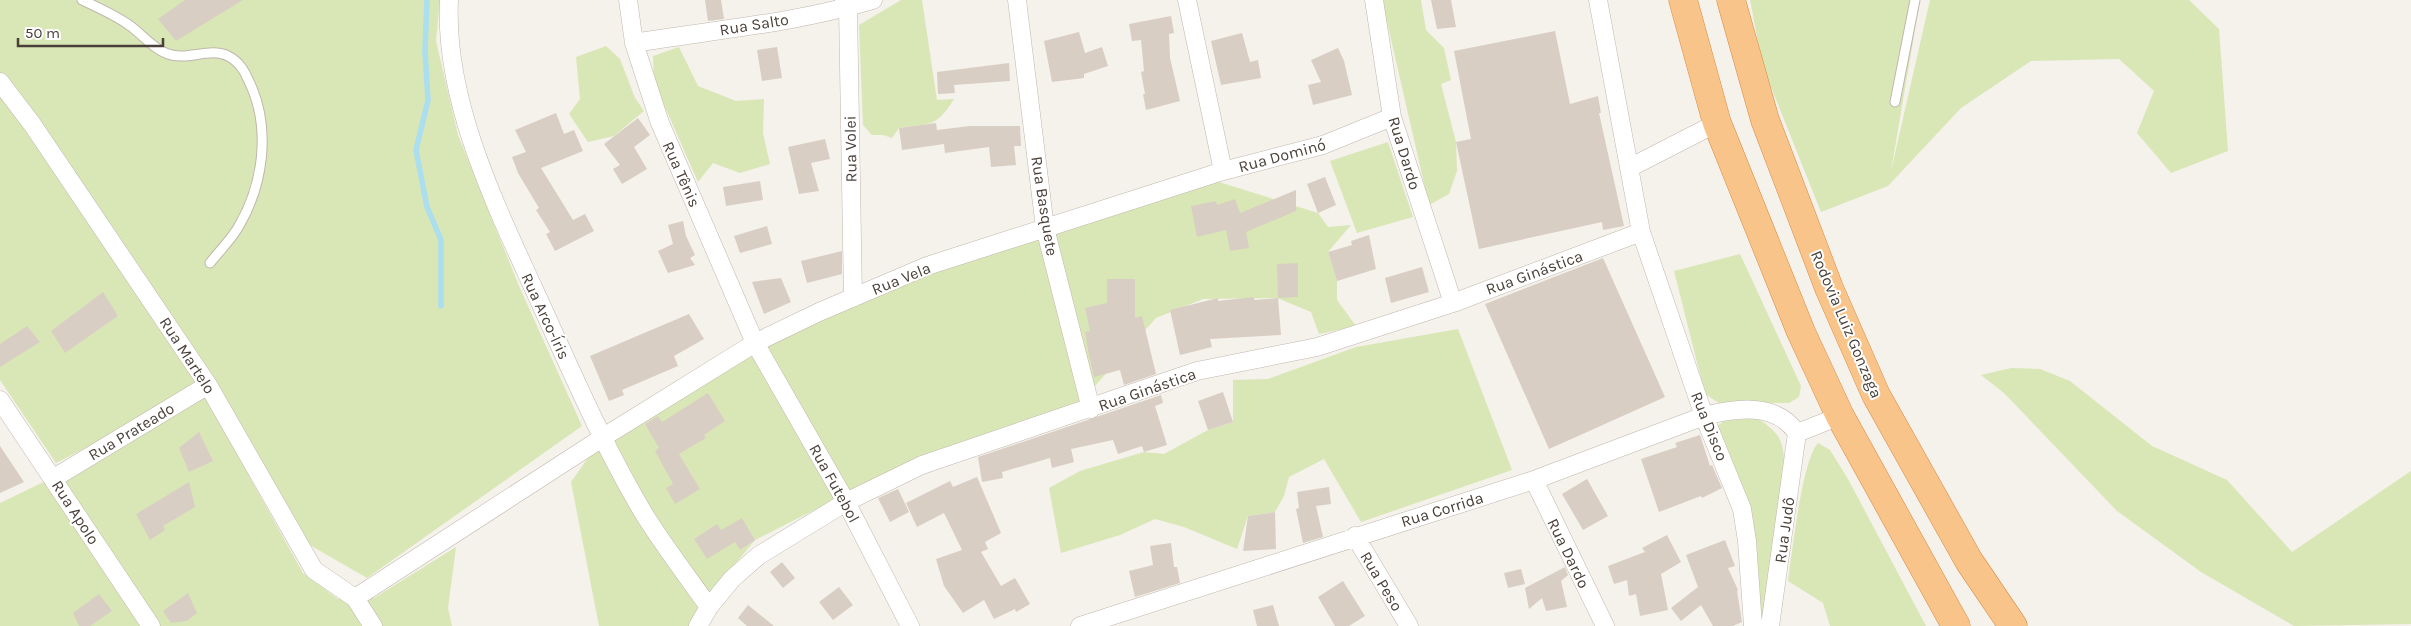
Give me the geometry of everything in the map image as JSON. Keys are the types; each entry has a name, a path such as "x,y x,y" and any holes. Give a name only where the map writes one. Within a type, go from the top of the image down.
{"highway":[{"path":"1683,0 1717,123 1772,264 1840,416 1956,626"},
{"name":"Rodovia Luiz Gonzaga","path":"1731,0 1765,120 1829,288 1876,395 1969,561 2013,626"}],"street":[{"name":"Rua Arco-Íris","path":"449,0 448,18 453,72 470,130 496,205 602,438 645,515 709,607"},
{"name":"Rua Tênis","path":"628,0 634,43 660,123 755,342"},
{"name":"Rua Salto","path":"634,43 873,0"},
{"name":"Rua Basquete","path":"1017,0 1045,228 1091,409"},
{"name":"Rua Dominó","path":"1186,0 1223,171 1323,145 1392,117"},
{"name":"Rua Dardo","path":"1374,0 1392,117 1453,303"},
{"name":"Rua Disco","path":"1598,0 1641,232 1704,416 1742,509 1747,541 1753,626"},
{"name":"Rua Volei","path":"846,4 852,298"},
{"name":"Rua Martelo","path":"0,82 32,124 208,385 314,570 355,598 373,626"},
{"path":"1629,168 1717,123"},
{"name":"Rua Vela","path":"355,598 602,438 755,342 927,266 1223,171"},
{"name":"Rua Ginástica","path":"698,626 709,607 732,579 758,556 846,502 901,473 946,455 1091,409 1197,371 1316,347 1453,303 1641,232"},
{"name":"Rua Futebol","path":"755,342 846,502 910,626"},
{"name":"Rua Prateado","path":"54,478 208,385"},
{"name":"Rua Apolo","path":"0,400 54,478 151,626"},
{"name":"Rua Corrida","path":"1080,626 1534,480 1704,416 1729,410 1755,410 1782,417 1790,423 1797,433"},
{"path":"1797,433 1840,416"},
{"name":"Rua Judô","path":"1770,626 1797,433"},
{"name":"Rua Dardo","path":"1534,480 1605,626"},
{"name":"Rua Peso","path":"1355,536 1409,626"}],"lane":[{"path":"82,0 128,24 156,49 170,55 227,55 242,66 255,95 263,134 259,178 240,224 210,263"},
{"path":"1895,102 1915,0"}],"green space":[{"path":"0,0 440,0 436,41 458,135 519,286 582,426 367,578 296,537 208,385 56,463 0,380"},
{"path":"901,0 922,0 937,100 954,99 937,120 932,123 899,128 892,138 883,135 872,135 863,125 859,25"},
{"path":"1382,0 1421,0 1426,30 1444,48 1451,80 1441,84 1456,142 1457,171 1449,194 1429,205"},
{"path":"1750,0 1920,0 1891,171 1930,0 2189,0 2219,29 2228,151 2171,173 2137,133 2154,91 2119,59 2031,61 1961,108 1888,186 1821,212 1763,67"},
{"path":"606,46 620,59 635,98 644,111 614,136 588,142 569,114 580,99 576,57"},
{"path":"679,47 698,86 736,101 764,99 763,133 770,164 740,173 713,163 698,182 654,82 653,56"},
{"path":"1388,142 1413,217 1357,233 1330,161"},
{"path":"1203,177 1318,213 1328,227 1351,225 1328,252 1337,281 1337,300 1356,326 1319,334 1311,312 1277,298 1203,299 1156,318 1076,407 852,491 755,540 699,608 689,626 599,626 571,482 602,438 809,317"},
{"path":"1740,254 1801,386 1799,397 1789,403 1719,403 1705,394 1674,271"},
{"path":"1458,329 1512,470 1361,522 1324,459 1289,477 1284,496 1275,512 1248,516 1237,549 1184,527 1155,519 1120,535 1061,553 1049,488 1080,471 1144,452 1164,454 1208,430 1233,422 1233,380 1268,379 1356,347"},
{"path":"2011,368 2040,369 2070,381 2152,446 2227,480 2292,552 2411,471 2411,624 2294,626 2201,572 2117,511 2004,393 1981,375"},
{"path":"205,397 303,573 338,599 374,598 456,547 448,608 452,626 0,626 0,503 58,475"},
{"path":"1757,418 1776,433 1779,438 1782,444 1785,468 1761,626 1758,585 1713,429 1724,421"},
{"path":"1818,443 1830,450 1848,479 1926,626 1830,626 1823,603 1788,581 1795,530 1807,468"}],"building":[{"path":"185,0 243,0 176,41 158,19"},
{"path":"705,0 721,0 724,19 708,21"},
{"path":"1431,0 1451,0 1456,27 1437,29"},
{"path":"1171,16 1174,33 1169,34 1170,58 1180,101 1146,110 1141,72 1144,71 1141,40 1132,41 1129,24"},
{"path":"1555,31 1570,104 1598,96 1601,113 1599,113 1624,226 1603,230 1602,222 1479,249 1456,142 1471,139 1454,51"},
{"path":"1079,32 1085,53 1102,47 1108,66 1084,74 1084,78 1052,82 1044,41"},
{"path":"1242,33 1250,62 1258,60 1261,78 1221,85 1211,41"},
{"path":"777,47 782,78 762,81 757,50"},
{"path":"1338,48 1344,61 1352,95 1313,105 1308,85 1321,82 1311,60"},
{"path":"1009,63 1010,81 954,85 955,93 938,94 937,72"},
{"path":"556,113 564,134 574,130 583,151 541,168 573,220 585,214 594,231 555,251 546,234 550,232 536,210 539,208 518,173 512,157 526,152 515,130"},
{"path":"638,118 650,135 634,147 647,169 622,184 613,169 620,165 604,144"},
{"path":"936,123 937,130 970,126 1020,126 1021,146 1014,146 1016,165 991,167 989,147 945,153 944,144 902,150 899,128"},
{"path":"825,139 830,159 811,163 819,191 799,194 788,147"},
{"path":"1325,177 1336,205 1318,213 1307,184"},
{"path":"760,181 763,200 726,206 723,187"},
{"path":"1296,190 1296,211 1246,232 1249,248 1230,251 1226,230 1197,237 1191,206 1216,201 1217,205 1235,199 1240,213"},
{"path":"683,221 686,236 695,255 690,258 695,265 668,273 658,251 673,244 668,225"},
{"path":"767,226 772,244 740,253 734,236"},
{"path":"1369,235 1376,269 1337,281 1328,252 1352,245 1351,241"},
{"path":"842,251 842,274 807,283 801,261"},
{"path":"1603,258 1665,397 1549,449 1485,304"},
{"path":"1298,263 1298,297 1278,298 1277,264"},
{"path":"1422,267 1429,292 1391,303 1385,278"},
{"path":"781,278 791,302 764,314 752,282"},
{"path":"1107,279 1135,279 1135,318 1142,316 1156,374 1124,385 1120,370 1094,377 1085,332 1090,331 1085,308 1107,303"},
{"path":"103,292 118,316 65,353 51,331"},
{"path":"1253,297 1255,300 1278,298 1281,335 1210,339 1212,347 1180,355 1170,310 1218,298 1218,301"},
{"path":"689,314 704,339 674,356 678,366 622,390 624,395 609,401 590,356"},
{"path":"27,326 40,342 0,367 0,344"},
{"path":"1223,392 1233,422 1208,430 1198,401"},
{"path":"708,393 725,421 704,435 706,438 679,454 700,489 675,504 666,488 673,484 655,451 659,448 645,424 658,416 662,422"},
{"path":"1161,395 1163,403 1155,406 1167,445 1144,452 1142,446 1118,454 1113,440 1071,449 1074,462 1052,468 1050,458 1002,472 1003,478 982,482 978,457"},
{"path":"199,432 213,461 189,472 179,448"},
{"path":"1700,435 1710,466 1712,465 1722,488 1702,498 1701,496 1659,512 1641,459 1677,447 1675,443"},
{"path":"0,446 24,482 0,493"},
{"path":"977,477 1001,533 985,542 988,549 981,552 1001,586 1015,578 1030,604 1016,612 1015,609 994,619 984,600 963,613 944,586 936,559 962,550 944,513 917,527 906,503 950,481 953,487"},
{"path":"1587,479 1608,516 1583,530 1562,494"},
{"path":"189,482 195,507 163,526 165,530 150,540 136,514"},
{"path":"1329,487 1331,504 1316,506 1323,537 1303,543 1296,509 1299,508 1297,492"},
{"path":"898,489 909,512 890,522 878,498"},
{"path":"1275,512 1276,549 1243,551 1248,516"},
{"path":"742,518 755,540 740,550 735,542 707,559 694,539 717,524 721,530"},
{"path":"1667,535 1681,562 1661,574 1668,610 1640,616 1636,594 1629,596 1627,580 1614,584 1608,566 1645,552 1642,548"},
{"path":"1725,540 1735,566 1728,568 1738,590 1742,622 1733,626 1713,626 1701,605 1681,621 1671,608 1698,587 1686,555"},
{"path":"1171,543 1174,567 1177,567 1180,583 1135,597 1129,571 1153,565 1150,546"},
{"path":"782,562 795,578 783,588 770,572"},
{"path":"1565,567 1568,575 1561,581 1567,607 1546,611 1542,598 1529,609 1525,588"},
{"path":"1521,569 1525,584 1508,588 1504,573"},
{"path":"1343,581 1365,616 1349,626 1335,626 1318,597"},
{"path":"839,587 853,605 833,620 819,602"},
{"path":"188,593 197,613 187,621 171,623 163,611"},
{"path":"99,594 112,611 90,626 79,626 73,613"},
{"path":"748,605 774,626 747,626 738,618"},
{"path":"1273,605 1279,626 1257,626 1253,610"}],"waterway":[{"path":"427,0 425,51 428,100 416,150 427,207 441,240 441,306"}]}
